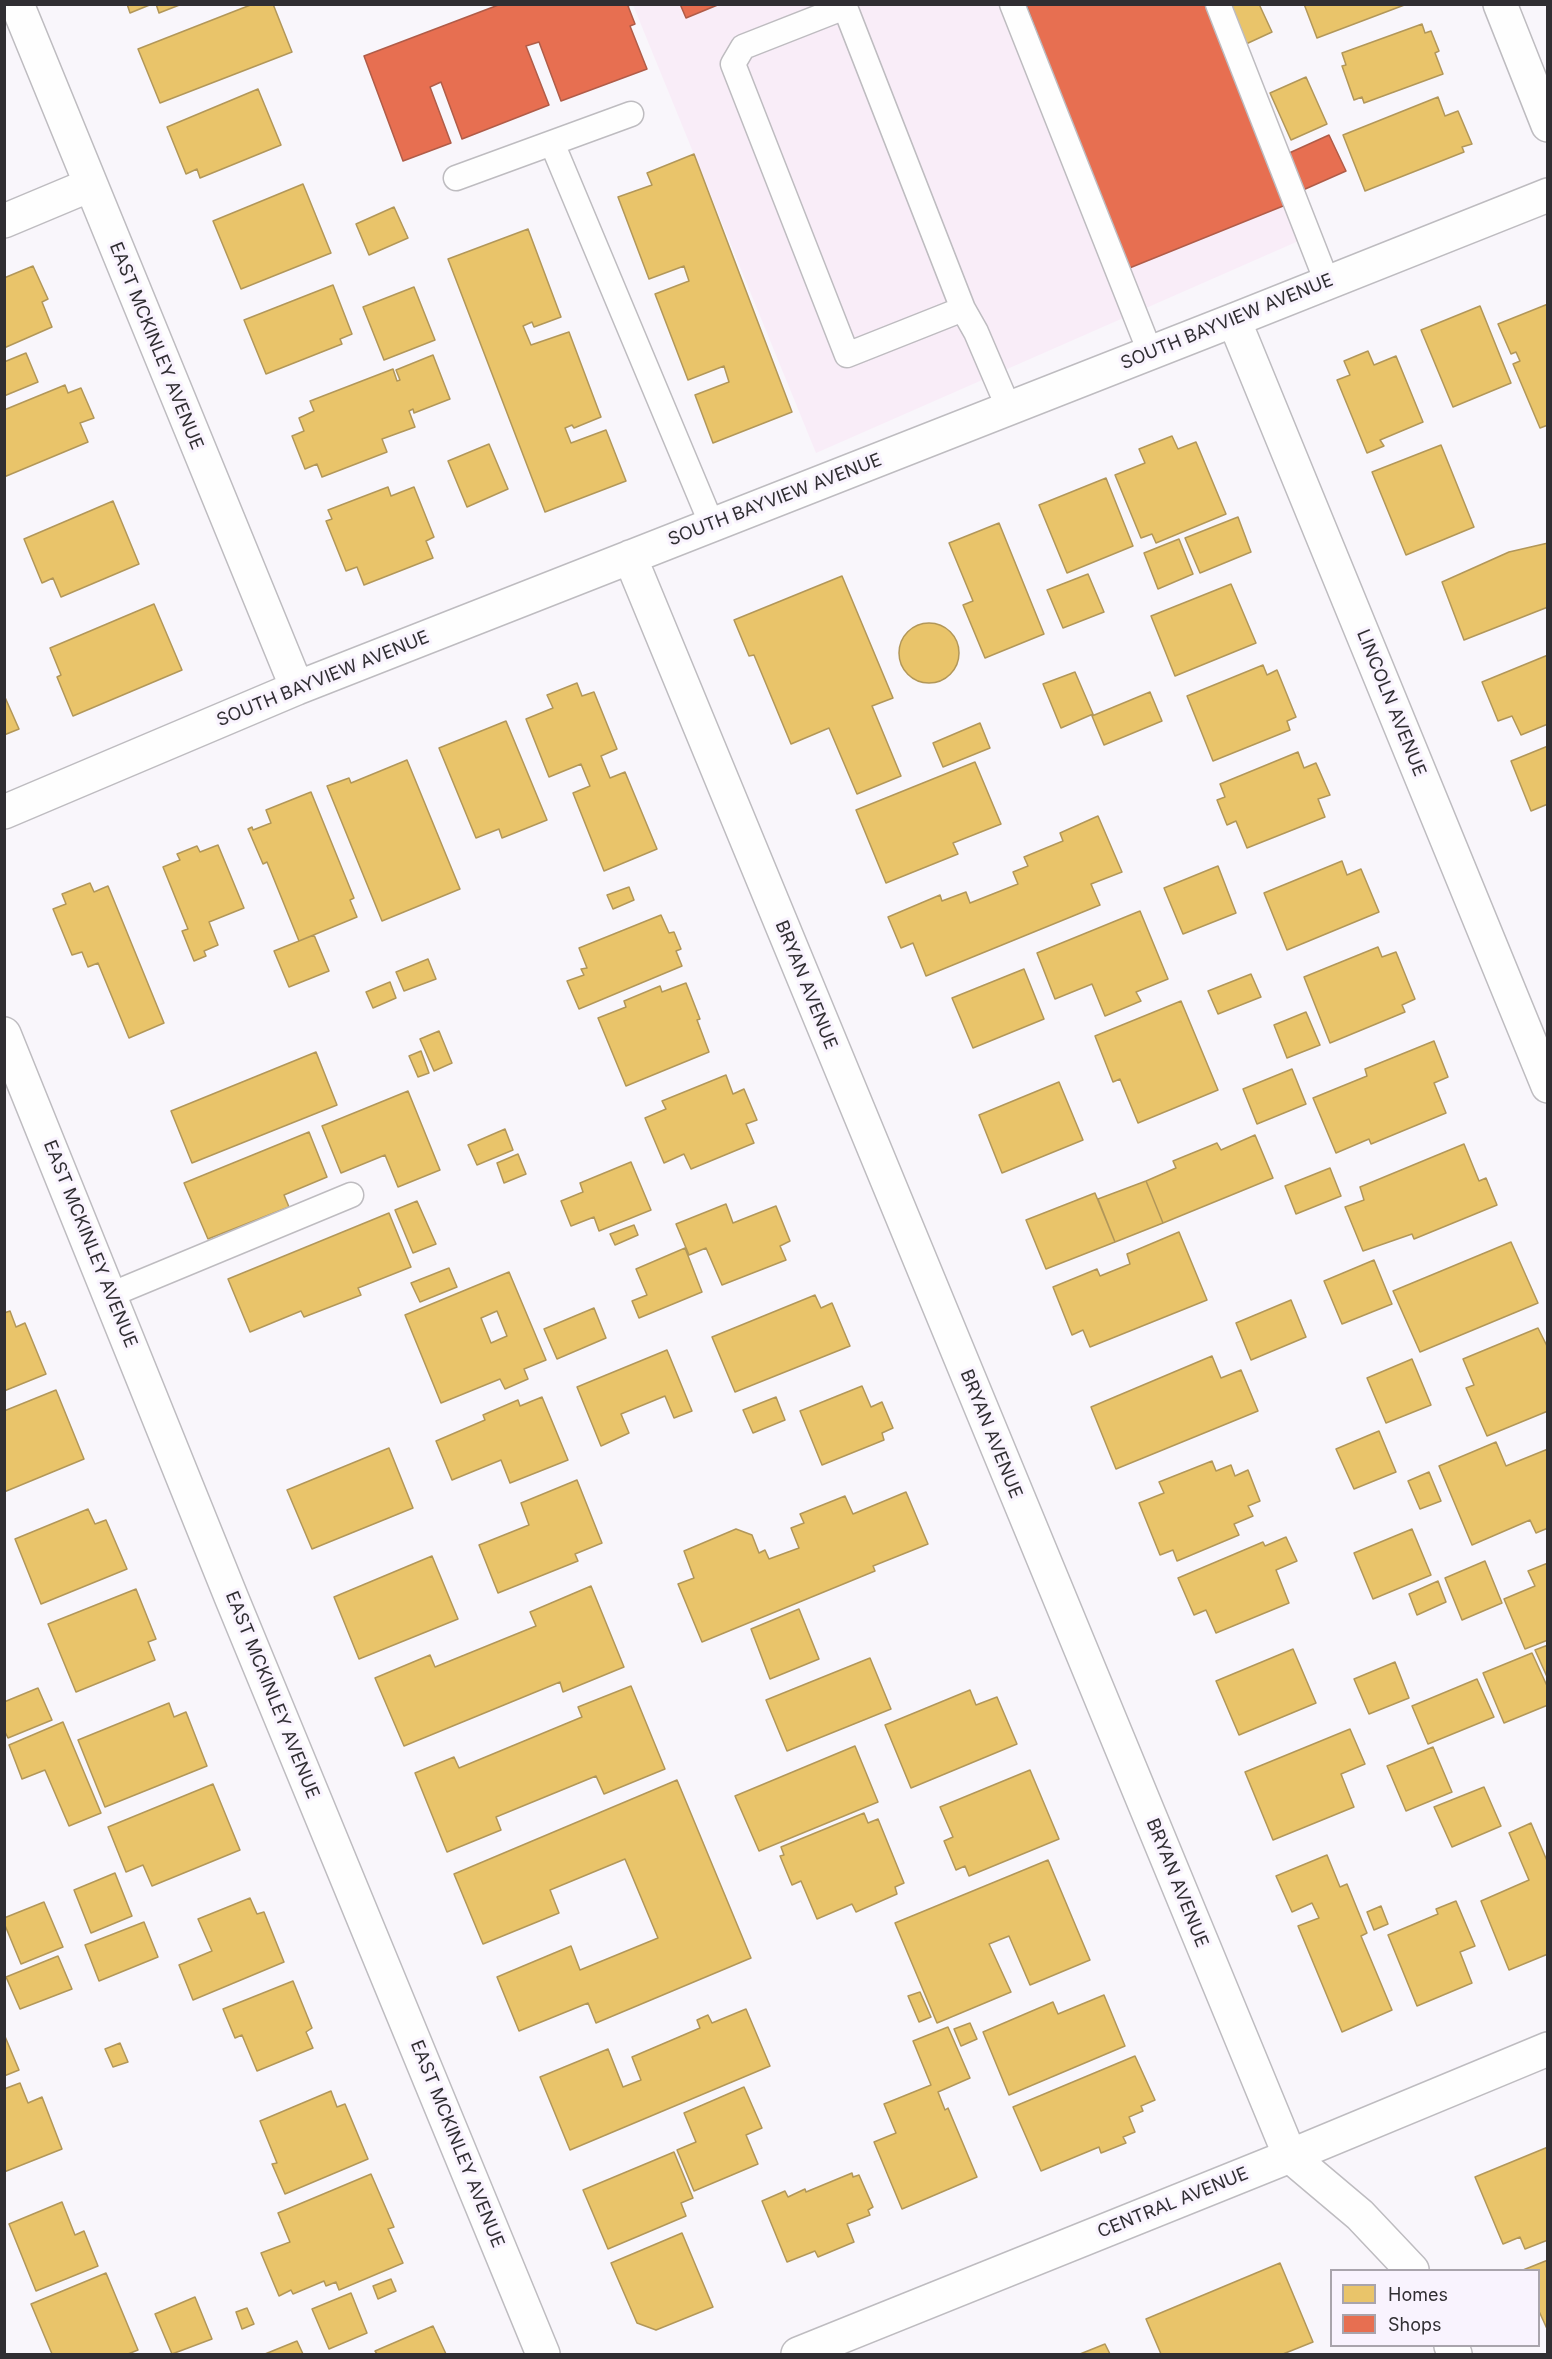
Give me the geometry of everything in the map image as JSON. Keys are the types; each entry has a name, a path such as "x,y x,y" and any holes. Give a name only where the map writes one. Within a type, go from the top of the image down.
{"street":[{"name":"EAST MCKINLEY AVENUE","path":"17,4 297,688"},
{"path":"1500,4 1548,125"},
{"path":"4,221 90,185"},
{"name":"SOUTH BAYVIEW AVENUE","path":"4,812 297,688 1548,195"},
{"name":"LINCOLN AVENUE","path":"1234,320 1548,1086"},
{"name":"BRYAN AVENUE","path":"630,557 1290,2156 1360,2215 1410,2269"},
{"name":"EAST MCKINLEY AVENUE","path":"4,1034 232,1599 543,2355"},
{"name":"CENTRAL AVENUE","path":"798,2355 1548,2049"}],"lane":[{"path":"1012,4 1150,352"},
{"path":"1218,4 1327,282"},
{"path":"963,309 847,355 733,64 743,47 844,7 963,309 976,332 1009,409"},
{"path":"456,178 630,114"},
{"path":"552,143 712,525"},
{"path":"110,1295 351,1195"}],"shaded area":[{"path":"633,5 1227,5 1319,232 816,453"}],"building: Homes":[{"path":"127,4 152,4 130,13"},
{"path":"156,4 182,4 159,13"},
{"path":"253,4 273,4 292,52 160,103 138,49"},
{"path":"1228,4 1259,4 1272,32 1246,44"},
{"path":"1304,4 1407,4 1317,38"},
{"path":"1422,24 1425,33 1431,31 1439,51 1435,53 1443,74 1364,103 1362,97 1354,100 1342,66 1346,65 1342,53"},
{"path":"1306,77 1327,124 1291,140 1270,93"},
{"path":"258,89 281,145 200,178 197,169 186,174 167,127"},
{"path":"1438,97 1445,116 1458,111 1472,144 1462,147 1464,152 1365,191 1343,135"},
{"path":"694,154 792,412 713,443 695,395 729,382 724,366 688,380 655,294 689,281 684,266 649,279 618,197 652,185 647,173"},
{"path":"303,184 331,253 241,289 213,221"},
{"path":"394,207 408,238 369,255 356,224"},
{"path":"528,229 561,317 534,327 532,322 523,326 531,345 569,332 601,417 574,428 572,425 565,428 571,443 606,430 626,481 545,512 448,259"},
{"path":"33,266 48,299 42,302 52,327 4,348 4,278"},
{"path":"333,285 352,334 340,339 342,344 266,374 244,320"},
{"path":"414,287 435,340 384,360 363,307"},
{"path":"1548,304 1548,425 1540,428 1513,364 1520,361 1516,352 1511,354 1498,324"},
{"path":"1480,306 1511,383 1453,407 1421,330"},
{"path":"1368,351 1374,365 1396,356 1423,422 1380,440 1384,446 1367,453 1337,380 1350,375 1344,361"},
{"path":"26,353 38,382 4,396 4,362"},
{"path":"433,355 450,399 414,413 413,409 409,411 415,427 382,439 387,452 322,477 317,464 305,469 292,436 304,431 299,418 314,411 310,401 393,369 397,381 400,380 396,370"},
{"path":"65,385 68,393 81,388 94,418 80,423 88,442 4,477 4,410"},
{"path":"1172,436 1178,449 1196,442 1226,514 1156,543 1152,534 1141,538 1115,475 1145,463 1139,449"},
{"path":"489,444 508,489 467,507 448,461"},
{"path":"1441,445 1474,527 1406,555 1372,472"},
{"path":"1106,478 1133,546 1067,573 1039,505"},
{"path":"388,487 391,496 414,487 434,537 426,541 433,558 364,585 357,567 346,571 326,521 332,519 328,510"},
{"path":"113,501 139,564 61,597 53,578 42,583 24,539"},
{"path":"1238,517 1251,552 1200,573 1185,538"},
{"path":"999,523 1044,634 985,658 963,605 973,601 949,543"},
{"path":"1179,539 1193,574 1158,589 1144,553"},
{"path":"1548,543 1548,607 1464,640 1442,582 1509,552"},
{"path":"1088,574 1104,612 1063,628 1047,590"},
{"path":"842,576 893,698 872,706 901,776 857,794 829,728 791,744 754,655 749,656 734,620"},
{"path":"1231,584 1256,643 1175,676 1151,616"},
{"path":"154,604 182,670 73,716 57,677 61,675 50,648"},
{"path":"929,623 950,632 959,653 950,674 929,683 908,674 899,653 908,632"},
{"path":"1548,655 1548,724 1521,735 1512,716 1498,721 1482,682"},
{"path":"1263,665 1267,675 1277,670 1296,717 1287,721 1290,730 1213,761 1187,696"},
{"path":"1075,672 1093,714 1061,728 1043,684"},
{"path":"577,683 582,696 594,692 617,749 601,756 610,778 625,772 657,849 604,871 573,793 590,786 581,764 549,777 526,719 553,708 547,695"},
{"path":"1150,692 1162,721 1104,745 1092,716"},
{"path":"4,695 19,729 4,735"},
{"path":"506,721 547,820 502,838 499,829 476,838 439,748"},
{"path":"980,723 990,748 943,767 933,743"},
{"path":"1548,746 1548,804 1531,811 1511,761"},
{"path":"1298,752 1304,768 1316,763 1330,795 1318,799 1325,817 1247,848 1236,821 1227,825 1217,800 1225,797 1220,784"},
{"path":"407,760 460,889 382,921 327,786 349,778 351,783"},
{"path":"975,762 1001,824 953,843 958,854 886,883 856,810"},
{"path":"311,792 354,898 350,900 357,917 299,941 267,862 263,864 248,829 252,827 253,830 271,823 266,810"},
{"path":"1098,816 1122,872 1091,884 1100,905 926,976 913,943 901,948 888,917 940,895 942,901 966,892 970,903 1018,884 1013,872 1028,866 1024,857 1063,841 1060,833"},
{"path":"218,845 244,908 209,922 218,945 204,951 206,956 194,961 182,931 188,929 163,867 180,860 177,854 197,846 200,852"},
{"path":"1342,861 1347,875 1361,869 1379,912 1287,950 1264,893"},
{"path":"1218,866 1236,913 1183,934 1164,888"},
{"path":"90,883 94,892 108,886 164,1023 129,1038 98,963 88,967 82,952 72,955 53,909 66,904 62,894"},
{"path":"629,887 634,900 613,909 607,895"},
{"path":"1140,911 1168,979 1136,992 1141,1001 1105,1016 1092,984 1055,999 1037,953"},
{"path":"661,915 669,933 674,932 681,949 676,951 682,966 579,1009 567,981 584,975 581,969 587,968 579,948"},
{"path":"314,935 329,971 289,987 274,951"},
{"path":"1378,947 1382,957 1396,952 1415,999 1402,1005 1405,1012 1330,1043 1304,977"},
{"path":"428,959 436,979 404,991 396,972"},
{"path":"1024,969 1044,1019 973,1048 952,998"},
{"path":"1251,974 1261,997 1218,1014 1208,991"},
{"path":"390,982 396,998 373,1008 366,992"},
{"path":"686,983 700,1019 697,1020 709,1052 626,1086 598,1018 626,1007 624,1001 660,986 662,992"},
{"path":"1181,1001 1218,1090 1138,1123 1120,1079 1113,1082 1095,1036"},
{"path":"1306,1012 1320,1045 1287,1058 1274,1025"},
{"path":"439,1031 452,1063 434,1071 420,1039"},
{"path":"1434,1041 1448,1077 1434,1083 1446,1113 1371,1144 1369,1139 1336,1153 1313,1098 1367,1076 1365,1069"},
{"path":"421,1051 429,1073 418,1077 409,1056"},
{"path":"316,1052 337,1105 192,1163 171,1111"},
{"path":"1292,1069 1306,1104 1257,1124 1243,1089"},
{"path":"726,1075 733,1094 744,1089 757,1120 746,1124 754,1143 691,1169 684,1154 664,1163 645,1118 666,1109 662,1101"},
{"path":"1059,1082 1083,1140 1002,1173 979,1115"},
{"path":"408,1091 440,1170 398,1187 385,1155 341,1173 322,1126"},
{"path":"505,1129 513,1150 477,1165 468,1145"},
{"path":"309,1132 327,1177 284,1195 289,1207 208,1239 184,1183"},
{"path":"1255,1135 1273,1178 1163,1223 1146,1181 1176,1168 1173,1161 1217,1143 1221,1150"},
{"path":"1464,1144 1479,1181 1486,1178 1497,1205 1414,1239 1412,1234 1363,1251 1345,1207 1364,1200 1360,1187"},
{"path":"518,1154 526,1174 504,1183 497,1163"},
{"path":"631,1162 651,1210 599,1231 594,1217 571,1226 561,1201 583,1192 580,1183"},
{"path":"1330,1168 1341,1196 1296,1214 1285,1186"},
{"path":"1146,1181 1163,1223 1115,1242 1098,1199"},
{"path":"1095,1193 1115,1242 1046,1269 1026,1220"},
{"path":"417,1201 436,1244 413,1253 395,1210"},
{"path":"726,1204 733,1223 776,1206 790,1241 780,1246 786,1260 722,1285 706,1248 689,1255 676,1224"},
{"path":"389,1213 411,1267 358,1288 361,1295 304,1317 301,1311 250,1332 228,1279"},
{"path":"634,1225 638,1235 615,1245 610,1234"},
{"path":"1179,1232 1207,1300 1090,1347 1083,1330 1072,1335 1053,1287 1097,1269 1100,1276 1130,1264 1127,1254"},
{"path":"1511,1242 1538,1303 1420,1352 1393,1291"},
{"path":"685,1248 702,1292 639,1318 632,1301 647,1295 636,1269"},
{"path":"1374,1260 1392,1304 1342,1324 1324,1281"},
{"path":"449,1268 457,1287 420,1302 411,1283"},
{"path":"509,1272 546,1360 524,1369 528,1379 505,1389 500,1379 441,1403 405,1315","holes":["497,1311 507,1336 491,1343 481,1318"]},
{"path":"815,1295 821,1308 832,1303 850,1346 735,1392 712,1337"},
{"path":"1291,1300 1306,1337 1251,1360 1236,1323"},
{"path":"594,1308 606,1338 557,1359 544,1329"},
{"path":"10,1311 16,1327 25,1323 46,1374 4,1391 4,1313"},
{"path":"1538,1328 1548,1348 1548,1411 1487,1436 1466,1388 1474,1385 1463,1359"},
{"path":"667,1350 692,1411 674,1418 665,1396 621,1414 629,1433 601,1446 577,1387"},
{"path":"1212,1356 1221,1378 1241,1370 1258,1411 1116,1469 1091,1407"},
{"path":"1412,1359 1431,1405 1386,1423 1367,1378"},
{"path":"862,1386 871,1407 882,1402 893,1428 882,1433 884,1440 822,1465 800,1411"},
{"path":"56,1390 84,1459 4,1492 4,1411"},
{"path":"542,1397 568,1460 510,1483 501,1460 452,1480 436,1441 485,1420 483,1415 518,1400 520,1406"},
{"path":"776,1397 785,1420 753,1433 743,1410"},
{"path":"1379,1431 1396,1472 1354,1489 1336,1449"},
{"path":"1496,1442 1506,1466 1548,1449 1548,1528 1536,1533 1530,1520 1472,1545 1439,1466"},
{"path":"389,1448 413,1508 312,1549 287,1490"},
{"path":"1212,1461 1216,1471 1231,1465 1235,1476 1248,1470 1260,1501 1248,1506 1253,1516 1234,1524 1239,1535 1177,1561 1173,1550 1160,1555 1139,1503 1164,1493 1159,1482"},
{"path":"1429,1472 1441,1501 1420,1509 1408,1481"},
{"path":"577,1480 602,1543 575,1554 578,1561 498,1593 479,1545 529,1525 521,1503"},
{"path":"906,1492 928,1544 873,1566 875,1571 702,1642 678,1584 694,1578 684,1551 736,1529 752,1535 759,1553 765,1550 769,1559 799,1548 791,1528 804,1523 800,1514 845,1496 853,1514"},
{"path":"88,1509 95,1524 106,1520 127,1569 41,1604 15,1539"},
{"path":"1412,1529 1431,1575 1373,1599 1354,1553"},
{"path":"1286,1537 1297,1561 1276,1570 1289,1603 1216,1633 1206,1610 1194,1615 1178,1578 1263,1542 1265,1546"},
{"path":"432,1556 458,1619 359,1659 334,1597"},
{"path":"1485,1561 1502,1603 1462,1620 1445,1578"},
{"path":"1548,1563 1548,1640 1525,1649 1504,1599 1535,1586 1528,1571"},
{"path":"1438,1581 1446,1602 1417,1615 1409,1594"},
{"path":"591,1586 624,1667 563,1692 560,1682 404,1746 375,1678 430,1655 435,1667 536,1626 530,1612"},
{"path":"136,1589 156,1639 148,1642 155,1660 76,1692 48,1624"},
{"path":"799,1609 819,1659 770,1679 751,1629"},
{"path":"1548,1645 1548,1679 1535,1650"},
{"path":"1293,1649 1316,1703 1239,1735 1216,1681"},
{"path":"1532,1653 1548,1688 1548,1705 1504,1723 1483,1673"},
{"path":"870,1658 891,1709 787,1751 766,1700"},
{"path":"1395,1662 1409,1698 1369,1714 1354,1679"},
{"path":"1477,1679 1494,1717 1428,1744 1412,1706"},
{"path":"631,1686 665,1769 604,1794 596,1776 496,1817 501,1830 447,1852 415,1773 454,1757 459,1768 582,1717 578,1707"},
{"path":"38,1688 52,1720 8,1738 4,1730 4,1702"},
{"path":"970,1690 976,1705 997,1697 1017,1744 911,1788 885,1725"},
{"path":"169,1703 174,1717 186,1712 207,1766 105,1807 78,1740"},
{"path":"63,1722 101,1813 69,1826 45,1770 22,1779 9,1745"},
{"path":"1350,1729 1365,1764 1341,1774 1354,1807 1273,1840 1245,1772"},
{"path":"855,1746 878,1802 759,1851 735,1796"},
{"path":"1433,1747 1452,1792 1406,1811 1387,1766"},
{"path":"1030,1770 1059,1839 969,1876 965,1866 956,1870 944,1841 953,1837 940,1807"},
{"path":"677,1780 751,1958 596,2023 588,2003 519,2031 497,1977 571,1946 580,1970 658,1938 625,1859 550,1890 559,1913 483,1944 454,1874"},
{"path":"213,1784 240,1850 152,1886 143,1865 126,1872 108,1827"},
{"path":"1484,1787 1501,1826 1452,1847 1434,1807"},
{"path":"864,1813 868,1823 878,1819 904,1883 895,1887 897,1894 856,1912 852,1904 817,1919 801,1881 792,1885 780,1856 784,1855 781,1847"},
{"path":"1531,1823 1548,1863 1548,1954 1509,1970 1481,1901 1529,1880 1509,1833"},
{"path":"1327,1855 1340,1887 1347,1884 1367,1933 1361,1936 1392,2010 1342,2032 1298,1926 1319,1918 1312,1903 1292,1912 1276,1876"},
{"path":"1048,1860 1090,1960 1030,1985 1009,1936 989,1944 1011,1992 937,2023 895,1923"},
{"path":"115,1873 132,1916 91,1933 74,1890"},
{"path":"250,1898 257,1914 264,1912 284,1962 193,2000 179,1965 212,1951 198,1919"},
{"path":"1456,1901 1475,1946 1460,1952 1472,1983 1417,2006 1388,1935 1438,1914 1436,1909"},
{"path":"44,1902 63,1947 21,1964 4,1918"},
{"path":"1381,1906 1388,1924 1374,1930 1367,1912"},
{"path":"144,1922 158,1957 99,1981 85,1945"},
{"path":"58,1956 72,1989 20,2009 6,1977"},
{"path":"293,1981 312,2028 306,2032 313,2048 257,2071 242,2035 235,2038 223,2009"},
{"path":"920,1992 931,2017 919,2022 908,1996"},
{"path":"1104,1995 1125,2046 1009,2095 983,2032 1053,2002 1058,2014"},
{"path":"746,2009 770,2066 570,2150 540,2077 608,2049 623,2087 641,2080 632,2057 700,2028 697,2020 708,2015 712,2023"},
{"path":"970,2023 977,2039 961,2046 954,2029"},
{"path":"948,2027 970,2078 938,2092 945,2110 948,2108 977,2177 902,2209 874,2142 896,2133 884,2104 931,2085 913,2041"},
{"path":"4,2034 19,2070 4,2076"},
{"path":"120,2043 128,2062 113,2067 105,2049"},
{"path":"1135,2056 1155,2100 1141,2106 1143,2111 1129,2117 1135,2132 1123,2137 1126,2143 1101,2153 1099,2147 1041,2171 1013,2107"},
{"path":"20,2083 28,2103 42,2097 62,2149 4,2172 4,2089"},
{"path":"744,2087 762,2128 746,2135 758,2164 694,2191 677,2150 696,2142 684,2113"},
{"path":"331,2091 337,2107 345,2104 368,2159 285,2194 272,2164 277,2163 260,2121"},
{"path":"1548,2147 1548,2240 1525,2249 1520,2237 1503,2244 1475,2177"},
{"path":"674,2152 693,2198 681,2203 686,2216 608,2249 583,2190"},
{"path":"852,2173 853,2177 859,2175 873,2207 868,2210 870,2215 847,2224 854,2242 818,2257 815,2251 787,2262 762,2201 785,2191 788,2197 805,2189 806,2192"},
{"path":"371,2174 394,2227 388,2229 403,2263 339,2290 336,2282 326,2286 324,2281 293,2294 291,2290 279,2296 261,2253 290,2242 278,2213"},
{"path":"62,2202 75,2235 84,2231 98,2266 36,2291 9,2224"},
{"path":"682,2233 713,2307 656,2330 637,2323 611,2263"},
{"path":"1548,2260 1548,2331 1540,2313 1540,2269 1526,2269"},
{"path":"1280,2263 1313,2342 1283,2354 1161,2354 1146,2319"},
{"path":"106,2273 138,2350 128,2354 52,2354 31,2304"},
{"path":"391,2279 396,2291 378,2299 373,2286"},
{"path":"351,2293 367,2333 329,2349 312,2309"},
{"path":"195,2297 212,2339 172,2354 155,2314"},
{"path":"247,2308 254,2324 242,2329 236,2312"},
{"path":"433,2326 446,2354 377,2354 375,2351"},
{"path":"297,2341 303,2354 265,2354"},
{"path":"1105,2344 1110,2354 1080,2354"}],"building: Shops":[{"path":"501,4 632,4 628,6 635,24 630,26 647,69 561,101 539,42 526,46 549,105 462,139 441,82 430,87 451,143 403,161 364,56"},
{"path":"680,4 720,4 686,18"},
{"path":"1026,4 1212,4 1293,202 1127,269"},
{"path":"1329,135 1346,171 1303,190 1287,154"}]}
